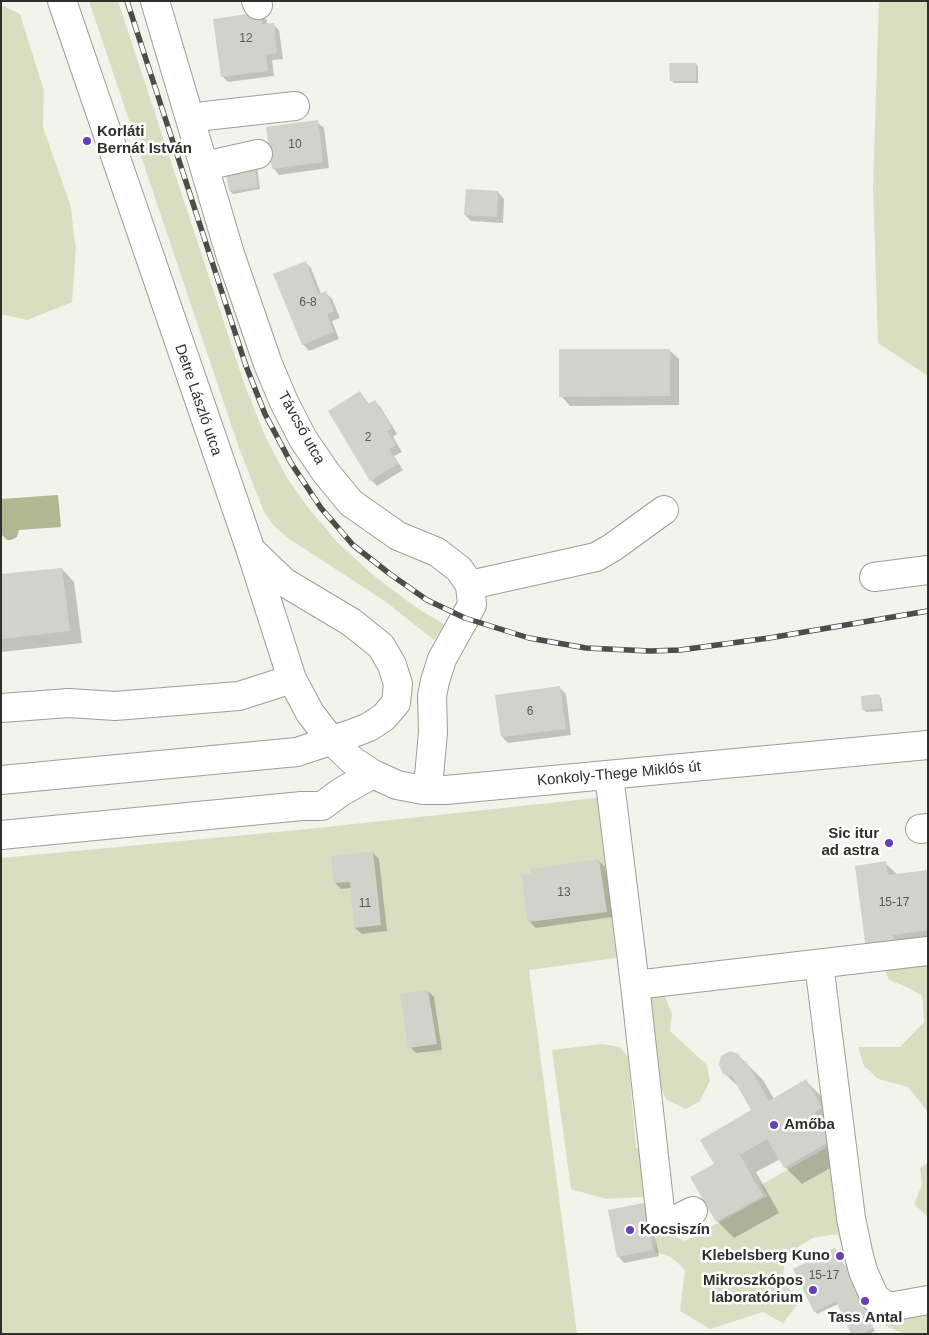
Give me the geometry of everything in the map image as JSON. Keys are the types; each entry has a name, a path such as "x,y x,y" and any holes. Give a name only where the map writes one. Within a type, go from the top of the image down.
{"street":[{"name":"Detre László utca","path":"62,1 250,548 292,679 310,713 331,740 353,760 373,774"},
{"name":"Távcső utca","path":"157,2 230,254 268,364 284,402 303,439 326,474 351,503 398,536 436,552 459,569 470,586"},
{"path":"190,119 295,106"},
{"path":"205,166 258,154"},
{"path":"424,790 428,776 432,732 432,696 435,681 442,659 472,605 470,586 596,557 664,510"},
{"path":"1,780 296,752 351,734 368,727 384,717 396,703 398,684 392,665 380,646 351,622 284,582 250,548"},
{"path":"874,577 928,570"},
{"path":"1,708 70,703 115,706 239,696 292,679"},
{"name":"Konkoly-Thege Miklós út","path":"373,774 397,784 424,790 446,790 928,745"},
{"path":"1,835 292,807 322,806 341,792 373,774"},
{"path":"609,775 636,985 661,1219 673,1221 693,1211"},
{"path":"636,985 928,950"},
{"path":"819,964 851,1218 864,1271 875,1298 888,1307 928,1300"}],"shaded area":[{"path":"89,1 118,1 244,383 265,436 287,478 337,542 373,575 417,608 445,625 434,640 386,602 288,538 274,526 264,512 239,448"},
{"path":"879,1 928,1 928,376 878,343 873,186"},
{"path":"1,5 20,14 44,91 43,127 71,207 76,246 72,302 27,320 1,314"},
{"path":"58,495 61,527 19,530 17,537 11,540 7,540 2,535 1,499"},
{"path":"605,797 624,957 529,970 577,1334 1,1334 1,858 298,830"},
{"path":"928,956 928,1112 908,1087 878,1079 864,1066 858,1047 900,1047 924,1022 922,996 909,988 889,980 884,969"},
{"path":"655,972 672,1014 670,1031 707,1065 710,1081 700,1101 686,1109 667,1100 631,1033"},
{"path":"603,1044 620,1047 628,1057 636,1148 666,1150 652,1206 642,1197 606,1199 571,1189 552,1050"},
{"path":"848,1135 856,1224 887,1292 913,1295 928,1292 928,1334 904,1334 886,1326 876,1315 837,1234 813,1238 785,1255 783,1282 800,1301 783,1323 763,1312 710,1329 680,1311 685,1270 671,1257 655,1252 657,1229 685,1241 767,1196 761,1185"},
{"path":"928,1163 928,1217 914,1204 922,1185 920,1168"}],"building":[{"path":"261,12 262,24 274,23 277,53 266,55 268,71 221,77 213,19"},
{"path":"669,63 696,63 696,81 670,81"},
{"path":"318,120 323,162 272,169 266,127"},
{"path":"254,162 258,187 229,191 225,167"},
{"path":"466,189 498,191 497,217 464,215"},
{"path":"306,261 318,294 326,291 334,311 327,314 334,332 302,345 273,274"},
{"path":"559,349 670,349 670,396 559,397"},
{"path":"360,391 368,404 375,400 392,428 387,431 396,445 389,449 398,464 370,481 328,411"},
{"path":"62,568 70,631 1,639 1,574"},
{"path":"560,686 566,729 501,737 495,695"},
{"path":"879,694 881,708 862,710 861,696"},
{"path":"373,851 381,925 354,928 350,882 334,883 331,856"},
{"path":"599,859 607,912 528,922 521,875 531,874 530,869"},
{"path":"886,861 888,875 928,870 928,930 893,935 895,946 866,949 855,866"},
{"path":"428,990 437,1044 408,1048 400,994"},
{"name":"Amőba","path":"730,1051 739,1054 743,1062 746,1061 769,1101 806,1079 822,1108 815,1112 832,1140 784,1168 767,1139 740,1155 763,1196 716,1222 690,1177 714,1164 700,1140 751,1110 732,1076 723,1074 719,1065 721,1056"},
{"name":"Kocsiszín","path":"644,1203 653,1250 617,1257 608,1210"},
{"path":"835,1248 844,1266 847,1265 855,1283 852,1285 859,1298 862,1296 871,1315 868,1316 873,1328 861,1334 851,1334 836,1301 814,1312 793,1269"}],"railway":[{"path":"127,1 246,366 265,414 291,463 321,508 353,545 390,574 427,600 465,618 529,638 586,648 650,651 680,650 769,638 928,611"}],"place":[{"name":"Korláti Bernát István","path":"87,141"},
{"name":"Sic itur ad astra","path":"889,843"},
{"name":"Amőba","path":"774,1125"},
{"name":"Kocsiszín","path":"630,1230"},
{"name":"Klebelsberg Kuno","path":"840,1256"},
{"name":"Mikroszkópos laboratórium","path":"813,1290"},
{"name":"Tass Antal","path":"865,1301"}]}
